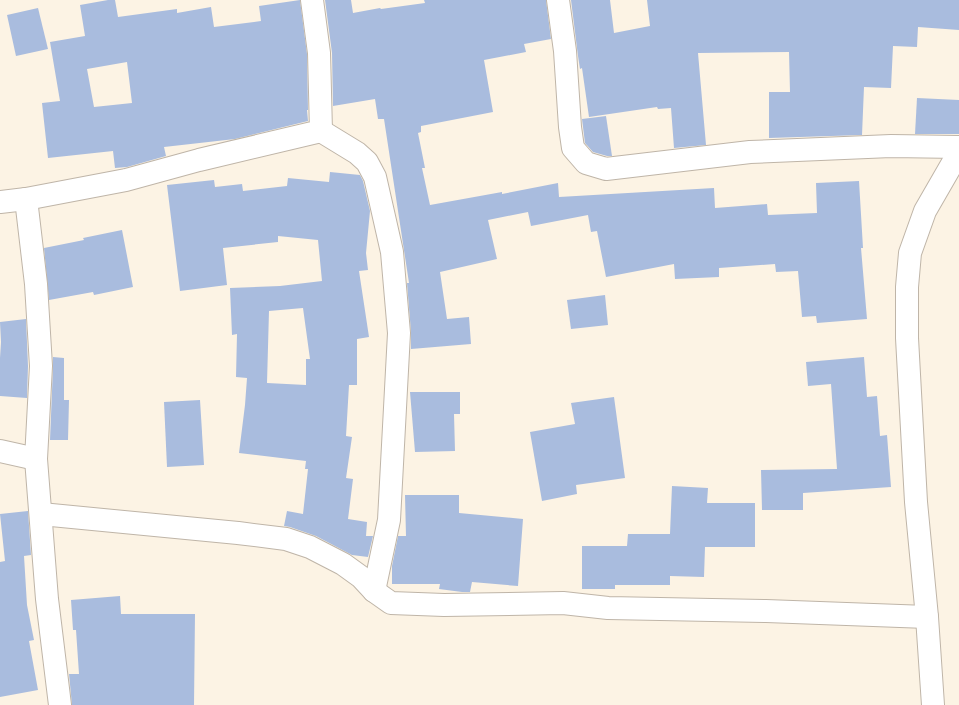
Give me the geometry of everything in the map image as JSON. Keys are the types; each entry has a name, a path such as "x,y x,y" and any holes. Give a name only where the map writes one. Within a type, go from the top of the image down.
{"street":[{"path":"312,0 318,53 321,131"},
{"path":"558,0 565,50 570,128 573,148 586,163 606,169 750,152 891,146 959,147"},
{"path":"0,202 26,199 126,180 199,160 321,131 357,153 367,162 375,177 392,252 398,333 389,520 374,591"},
{"path":"933,705 916,495 907,338 907,287 910,253 925,211 959,152"},
{"path":"26,199 36,284 41,366 36,459 47,598 60,705"},
{"path":"0,452 36,459"},
{"path":"41,514 286,539 310,547 343,564 361,577 374,591 391,603 444,605 563,603 608,608 766,611 927,617"}],"building":[{"path":"115,0 118,17 177,9 177,13 211,7 214,27 261,21 259,6 300,0 307,54 308,121 235,139 164,147 166,156 127,167 115,168 113,151 48,158 42,103 60,101 50,42 85,36 80,5","holes":["127,62 132,103 94,107 87,69"]},
{"path":"325,0 351,0 353,13 380,8 425,3 424,0 546,0 551,39 524,44 526,52 484,60 493,112 421,126 421,132 418,133 425,168 422,168 430,205 502,192 502,194 558,183 559,197 714,188 715,208 767,204 768,215 817,213 816,183 859,181 863,248 861,248 867,319 817,323 816,316 802,317 798,271 776,272 775,264 719,268 719,277 675,279 674,264 606,277 597,231 591,232 588,215 531,226 528,212 488,220 497,259 440,272 447,319 469,317 471,344 411,349 407,283 409,283 384,119 378,119 375,99 333,106 332,53"},
{"path":"571,0 610,0 614,33 650,26 647,0 959,0 959,30 918,27 917,47 893,46 891,88 864,87 862,135 769,138 769,92 790,92 789,52 698,53 706,145 674,148 671,108 658,109 657,107 589,117 582,68 580,69 578,56"},
{"path":"38,8 48,49 16,56 7,15"},
{"path":"917,98 959,100 959,134 915,134"},
{"path":"606,116 612,156 593,152 585,143 582,119"},
{"path":"330,172 360,175 363,181 370,211 366,253 368,270 359,271 369,337 357,339 357,385 349,385 346,436 352,437 346,478 353,479 348,519 367,522 366,536 373,536 368,557 352,555 316,536 284,526 287,511 303,514 308,469 305,469 306,461 239,453 247,378 236,377 237,334 232,335 230,288 280,286 322,281 318,240 278,236 278,242 223,248 227,285 180,291 167,185 214,180 215,187 242,184 243,191 287,186 288,178 329,182","holes":["303,308 310,359 306,359 306,385 267,383 269,311"]},
{"path":"122,230 133,287 94,295 93,292 49,300 44,248"},
{"path":"605,295 608,325 571,329 567,300"},
{"path":"26,319 28,366 27,398 0,396 0,322"},
{"path":"53,357 64,358 64,400 69,400 68,440 50,440"},
{"path":"864,357 867,397 877,396 880,436 887,435 891,487 803,493 803,510 762,510 761,470 837,469 831,384 808,386 806,362"},
{"path":"410,392 460,392 460,414 454,414 455,451 415,452"},
{"path":"614,397 625,478 576,485 577,494 542,501 530,432 575,424 571,403"},
{"path":"200,400 204,465 167,467 164,402"},
{"path":"672,486 708,488 707,503 755,503 755,547 705,547 704,577 670,576 670,585 615,585 615,589 582,589 582,546 627,546 628,534 670,534"},
{"path":"405,495 459,495 459,513 523,519 518,586 472,582 470,592 462,592 439,589 440,584 392,584 392,566 398,536 406,536"},
{"path":"28,511 31,555 24,556 27,605 34,640 29,641 38,690 0,697 0,562 5,561 0,514"},
{"path":"120,596 121,614 195,614 194,705 72,705 69,674 79,674 76,630 73,630 71,600"}]}
